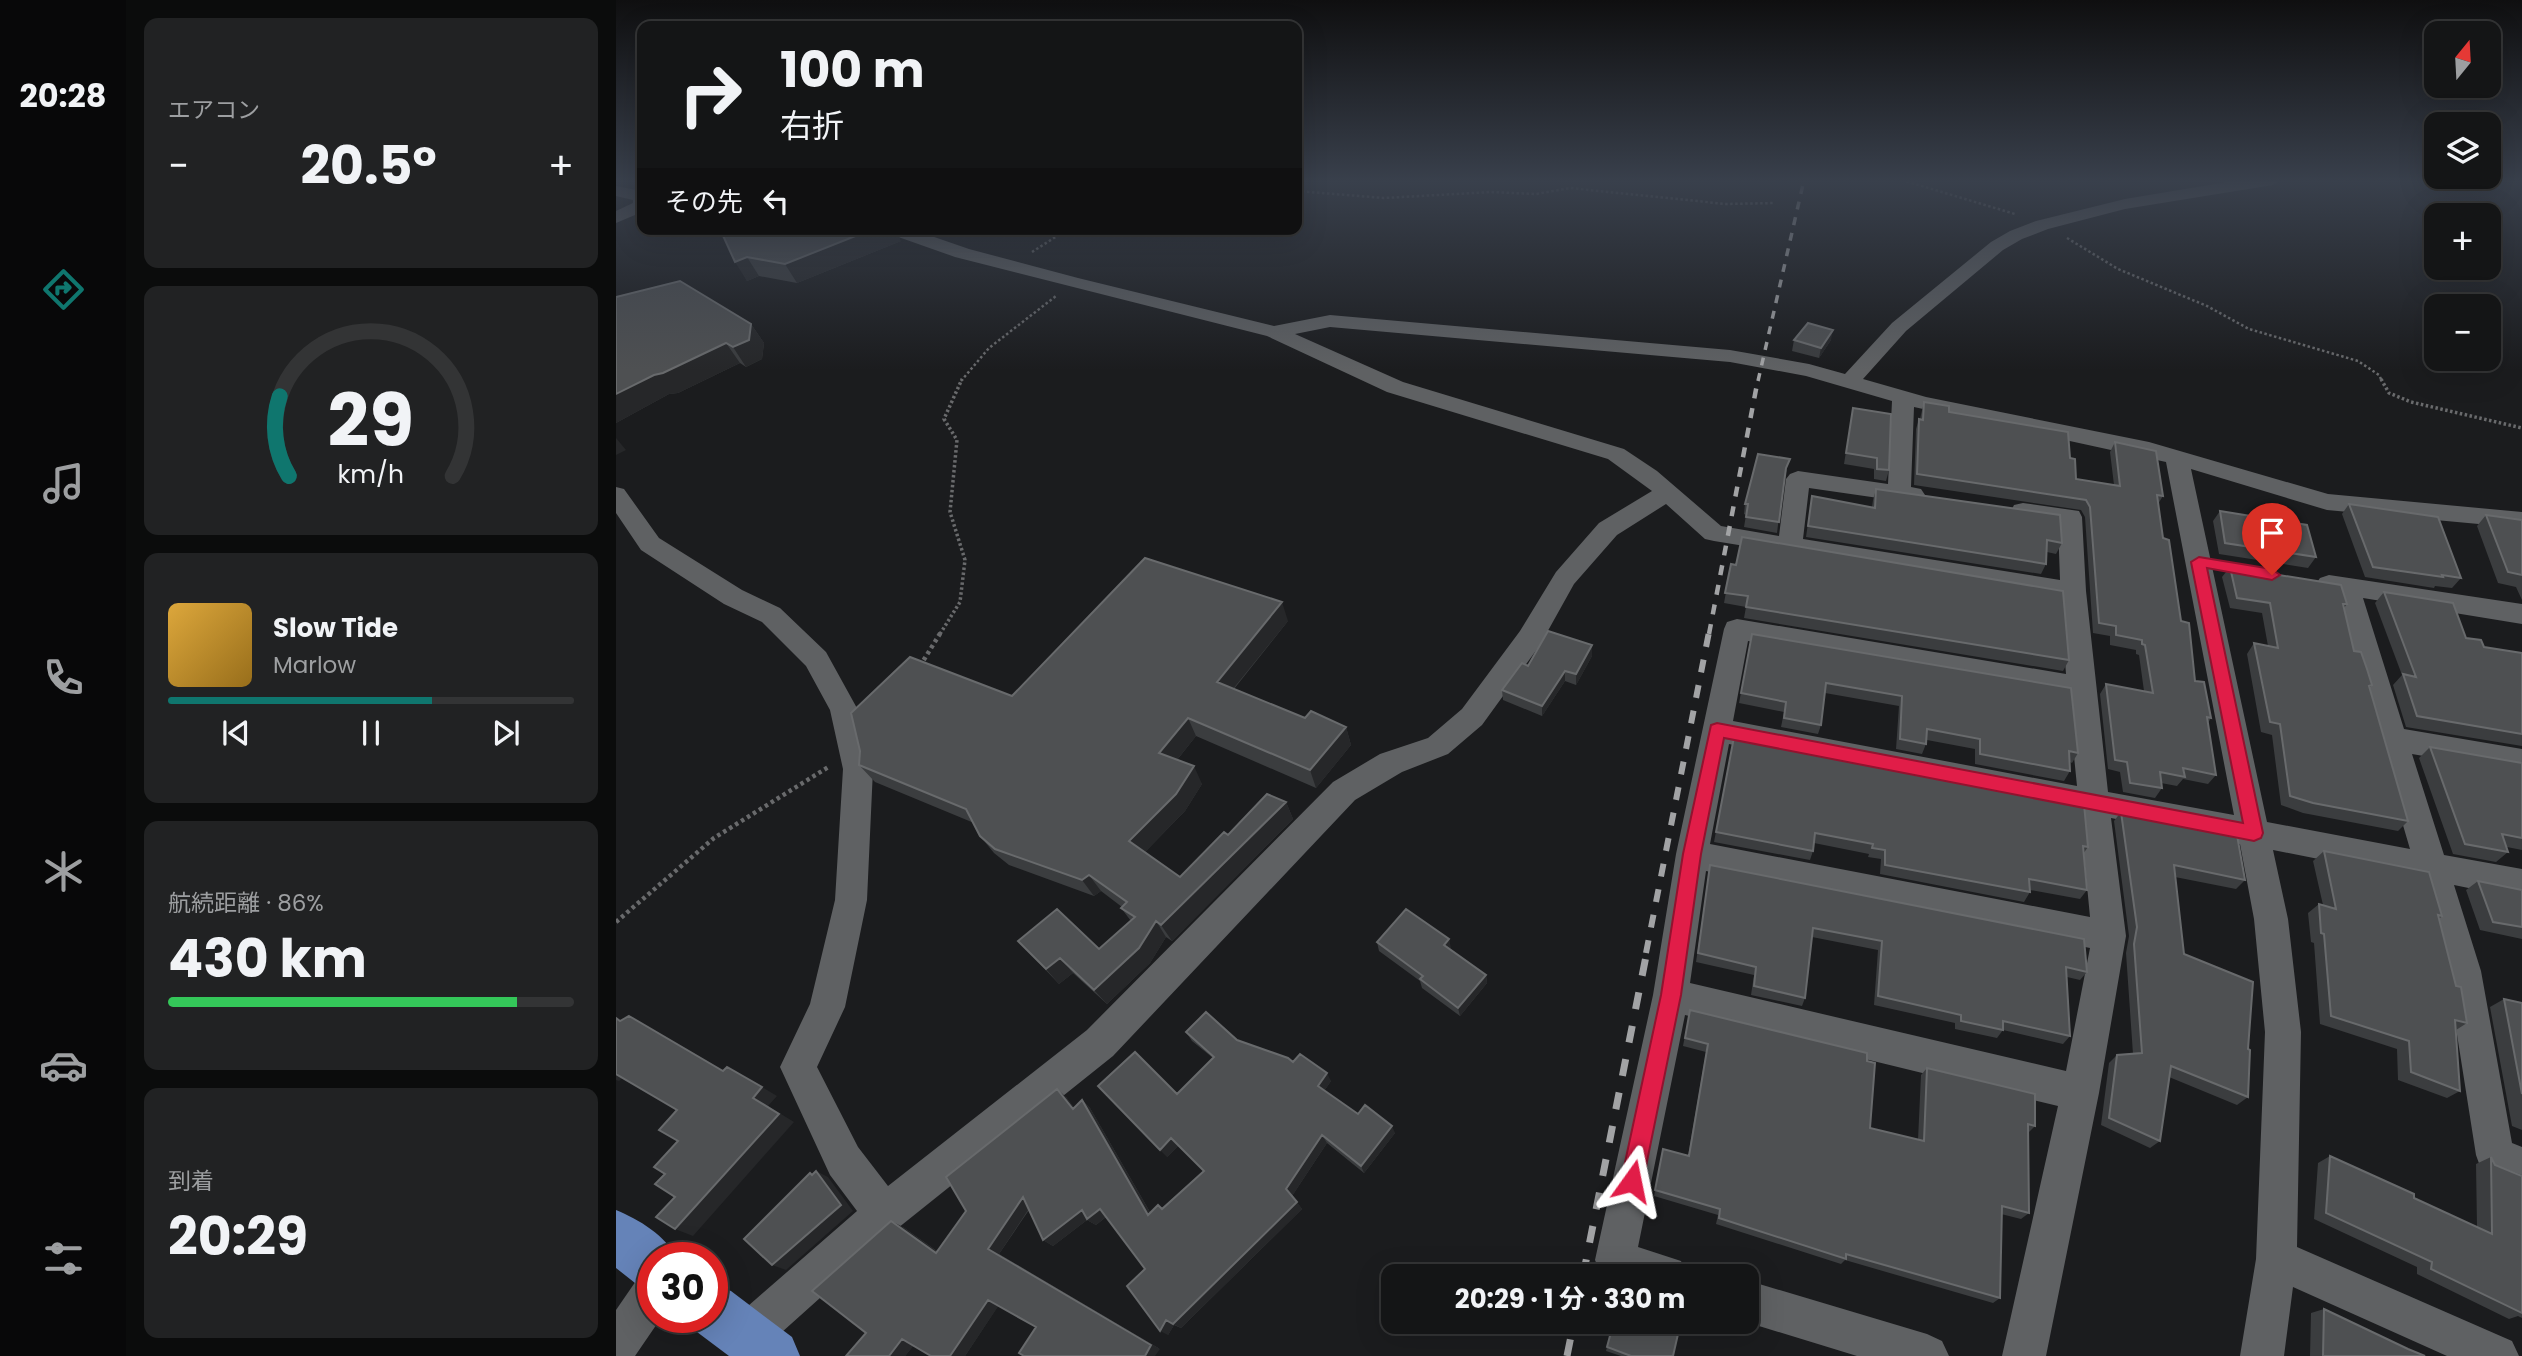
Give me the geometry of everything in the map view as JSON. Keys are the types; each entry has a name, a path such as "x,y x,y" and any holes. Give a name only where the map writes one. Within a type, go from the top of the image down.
{"main road":[{"path":"616,1235 637,1252"}],"street":[{"path":"934,243 1073,283 1274,332 1395,387 1616,454 1649,476 1714,533 2073,591"},
{"path":"1848,383 1899,327 2003,243"},
{"path":"1274,332 1330,321 1730,356 1809,370 1903,398 2149,449 2326,502 2522,520"},
{"path":"1899,493 1903,398"},
{"path":"2177,459 2212,564 2254,833 2271,919 2283,1032 2276,1259 2262,1356"},
{"path":"1790,545 1798,479 1939,499"},
{"path":"744,1334 884,1214 1100,1043 1344,791 1391,763 1438,746 1472,718 1530,638 1565,578 1608,529 1668,493"},
{"path":"616,495 650,544 733,597 771,615 817,659 844,710 858,769 851,900 827,1007 798,1068 844,1161 884,1214"},
{"path":"2004,508 2070,517 2081,687 2109,936 2080,1094 2024,1356"},
{"path":"2306,580 2522,614"},
{"path":"2346,587 2464,971 2495,1155 2522,1166"},
{"path":"1628,1264 1615,1260 1671,995 1692,854 1737,629 2081,687"},
{"path":"1717,730 2522,884"},
{"path":"2392,739 2522,761"},
{"path":"1692,854 2109,936"},
{"path":"1671,995 2080,1094"},
{"path":"2276,1259 2497,1356"},
{"path":"1759,1305 1927,1356"},
{"path":"616,1346 637,1316"}],"path":[{"path":"1011,266 1046,243"},
{"path":"2074,243 2118,268 2207,306 2249,329 2358,361 2379,375 2389,393 2411,402 2522,428"},
{"path":"913,677 960,602 965,560 950,512 957,440 944,419 948,402 983,352 1073,283"},
{"path":"616,922 714,838 854,751"}],"building":[{"path":"726,243 837,243 785,264 747,257 735,262"},
{"path":"680,281 751,324 749,340 733,347 726,343 616,394 616,297"},
{"path":"1808,323 1833,330 1821,348 1794,340"},
{"path":"1924,402 1949,406 1949,412 2068,432 2070,458 2075,459 2076,479 2120,486 2115,442 2156,451 2163,496 2157,495 2163,538 2169,540 2181,621 2189,623 2195,681 2204,682 2211,718 2207,717 2216,775 2183,768 2185,777 2160,772 2162,788 2130,783 2127,762 2115,760 2106,684 2153,693 2142,640 2116,635 2116,626 2099,623 2090,507 2086,500 1917,474 1919,419 1923,420"},
{"path":"1853,408 1891,414 1889,470 1877,469 1877,458 1846,453"},
{"path":"1758,454 1790,459 1786,468 1779,522 1746,517 1748,504 1745,504"},
{"path":"1876,489 2060,515 2062,543 2047,540 2046,564 1808,526 1812,496 1875,508"},
{"path":"2349,504 2438,517 2461,578 2373,567"},
{"path":"2220,511 2307,525 2316,557 2225,543"},
{"path":"2486,515 2522,520 2522,575 2508,572"},
{"path":"1742,537 2063,591 2069,660 1746,607 1748,596 1725,593 1731,564 1736,565"},
{"path":"1145,558 1282,602 1217,682 1305,718 1311,711 1346,727 1310,770 1188,718 1159,753 1194,766 1176,794 1129,841 1180,877 1224,832 1228,835 1267,794 1286,802 1161,925 1156,921 1139,948 1094,990 1060,958 1046,969 1018,941 1057,909 1099,949 1135,917 1121,908 1127,902 1089,875 1082,880 995,849 980,836 966,809 859,765 860,751 851,713 910,657 1012,696"},
{"path":"2230,567 2341,585 2347,604 2343,604 2354,651 2361,652 2367,669 2372,685 2369,686 2408,821 2290,796 2280,724 2270,722 2254,643 2278,648 2270,603 2237,598"},
{"path":"2384,592 2453,603 2466,638 2481,640 2484,647 2522,653 2522,734 2417,716 2403,674 2416,677"},
{"path":"1548,631 1592,645 1576,674 1565,671 1542,706 1502,690 1522,663 1528,666"},
{"path":"1752,634 2071,688 2078,753 2069,751 2070,771 1980,754 1980,739 1927,729 1926,744 1900,739 1902,696 1826,683 1821,725 1784,718 1786,702 1741,693"},
{"path":"1734,737 2084,804 2088,847 2083,846 2087,890 2029,879 2030,892 1885,865 1885,850 1872,848 1873,844 1815,833 1813,851 1716,832"},
{"path":"2430,747 2522,763 2522,838 2502,834 2508,852 2465,844"},
{"path":"2121,812 2237,835 2245,880 2174,865 2184,954 2253,982 2248,1097 2171,1066 2160,1141 2109,1118 2117,1055 2142,1053 2134,944 2137,927"},
{"path":"2324,851 2429,872 2442,916 2438,915 2456,986 2461,987 2467,1023 2455,1020 2460,1091 2411,1072 2409,1041 2331,1016 2319,904 2336,909"},
{"path":"1710,865 2084,939 2087,972 2066,967 2070,1036 2003,1021 2003,1030 1961,1021 1961,1015 1878,996 1882,941 1813,928 1805,998 1754,986 1756,967 1698,953"},
{"path":"2478,881 2522,890 2522,927 2493,922"},
{"path":"1406,909 1449,939 1444,945 1486,975 1458,1008 1420,979 1423,976 1377,942"},
{"path":"2504,999 2522,1003 2522,1094"},
{"path":"1690,1010 1867,1053 1867,1061 1875,1063 1870,1128 1924,1141 1927,1068 2035,1094 2035,1126 2028,1124 2029,1213 2002,1206 2000,1298 1846,1254 1846,1259 1719,1218 1720,1209 1655,1190 1663,1149 1689,1156 1708,1044 1685,1038"},
{"path":"1206,1012 1237,1040 1293,1062 1300,1054 1327,1073 1318,1086 1358,1114 1365,1105 1392,1126 1361,1166 1322,1135 1286,1189 1297,1202 1173,1324 1166,1320 1160,1331 1127,1286 1145,1269 1100,1209 1087,1219 1082,1210 1043,1240 1023,1197 988,1249 1151,1345 1145,1356 1024,1356 1019,1353 1036,1327 988,1300 950,1356 931,1356 902,1339 889,1356 846,1356 866,1333 812,1291 891,1221 936,1253 966,1211 946,1177 1057,1089 1073,1109 1082,1100 1148,1215 1158,1205 1162,1209 1204,1171 1171,1138 1160,1150 1098,1086 1135,1052 1177,1094 1214,1057 1186,1032"},
{"path":"629,1016 723,1071 727,1067 762,1087 753,1098 779,1114 675,1229 656,1217 675,1197 655,1184 665,1174 654,1167 678,1141 659,1130 677,1110 616,1074 616,1018 620,1021"},
{"path":"2330,1156 2414,1194 2414,1198 2492,1234 2491,1157 2495,1165 2522,1176 2522,1313 2431,1269 2432,1262 2326,1213"},
{"path":"816,1171 841,1205 772,1265 744,1239 810,1173 812,1175"},
{"path":"2324,1309 2408,1349 2425,1356 2323,1356"},
{"path":"1610,1334 1678,1334 1673,1356 1631,1356 1607,1347"}],"railway":[{"path":"1758,381 1790,243"},
{"path":"1709,634 1758,379"},
{"path":"1646,953 1709,632"},
{"path":"1585,1264 1647,951"},
{"path":"1567,1356 1571,1334"}],"route":[{"path":"1632,1181 1671,995 1692,854 1717,730 2254,833 2199,562 2272,575"}]}
